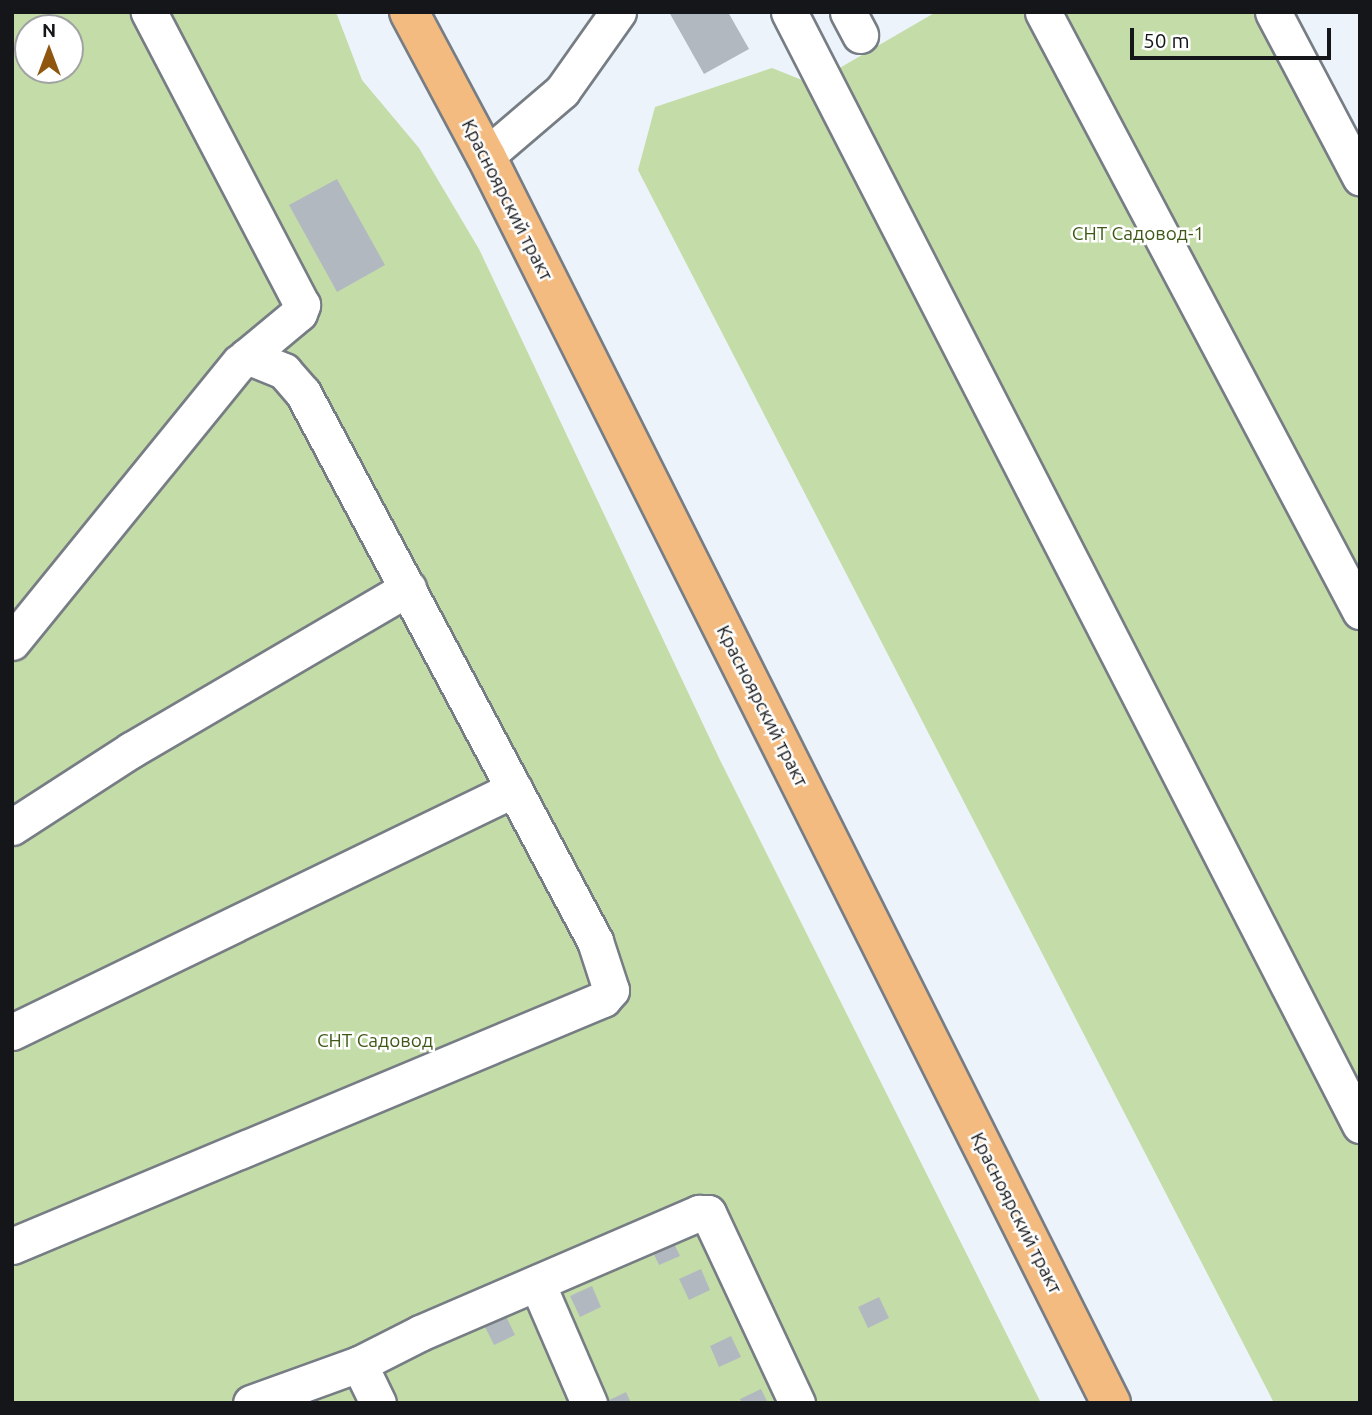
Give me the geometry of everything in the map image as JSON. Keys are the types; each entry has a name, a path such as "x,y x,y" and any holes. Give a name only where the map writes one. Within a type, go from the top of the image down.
{"main road":[{"name":"Красноярский тракт","path":"409,12 486,156 1111,1403"}],"street":[{"path":"12,642 247,356 299,313 302,305 149,12"},
{"path":"486,156 562,91 618,12"},
{"path":"789,12 1360,1125"},
{"path":"1043,12 1360,611"},
{"path":"1273,12 1360,177"},
{"path":"12,1246 603,999 611,982 596,941 303,393 284,371 247,356"},
{"path":"12,827 131,750 408,588"},
{"path":"12,1032 514,789"},
{"path":"251,1403 359,1364 537,1283 699,1213 708,1213 797,1403"},
{"path":"537,1283 589,1403"},
{"path":"359,1364 378,1403"}],"green space":[{"name":"СНТ Садовод","path":"12,12 336,12 362,80 419,148 479,249 719,758 1041,1403 12,1403"},
{"name":"СНТ Садовод-1","path":"936,12 1289,12 1360,146 1360,1403 1274,1403 638,170 655,107 772,68 812,84"}],"building":[{"path":"669,12 728,12 749,49 704,74"},
{"path":"337,179 385,265 337,292 289,205"},
{"path":"670,1235 680,1256 659,1265 649,1244"},
{"path":"701,1269 710,1290 689,1300 679,1279"},
{"path":"592,1286 601,1307 580,1317 570,1296"},
{"path":"879,1297 889,1318 868,1328 858,1307"},
{"path":"505,1314 515,1335 494,1345 484,1325"},
{"path":"731,1336 741,1357 719,1367 710,1346"},
{"path":"761,1389 768,1403 742,1403 740,1399"},
{"path":"626,1392 631,1403 603,1403"}]}
